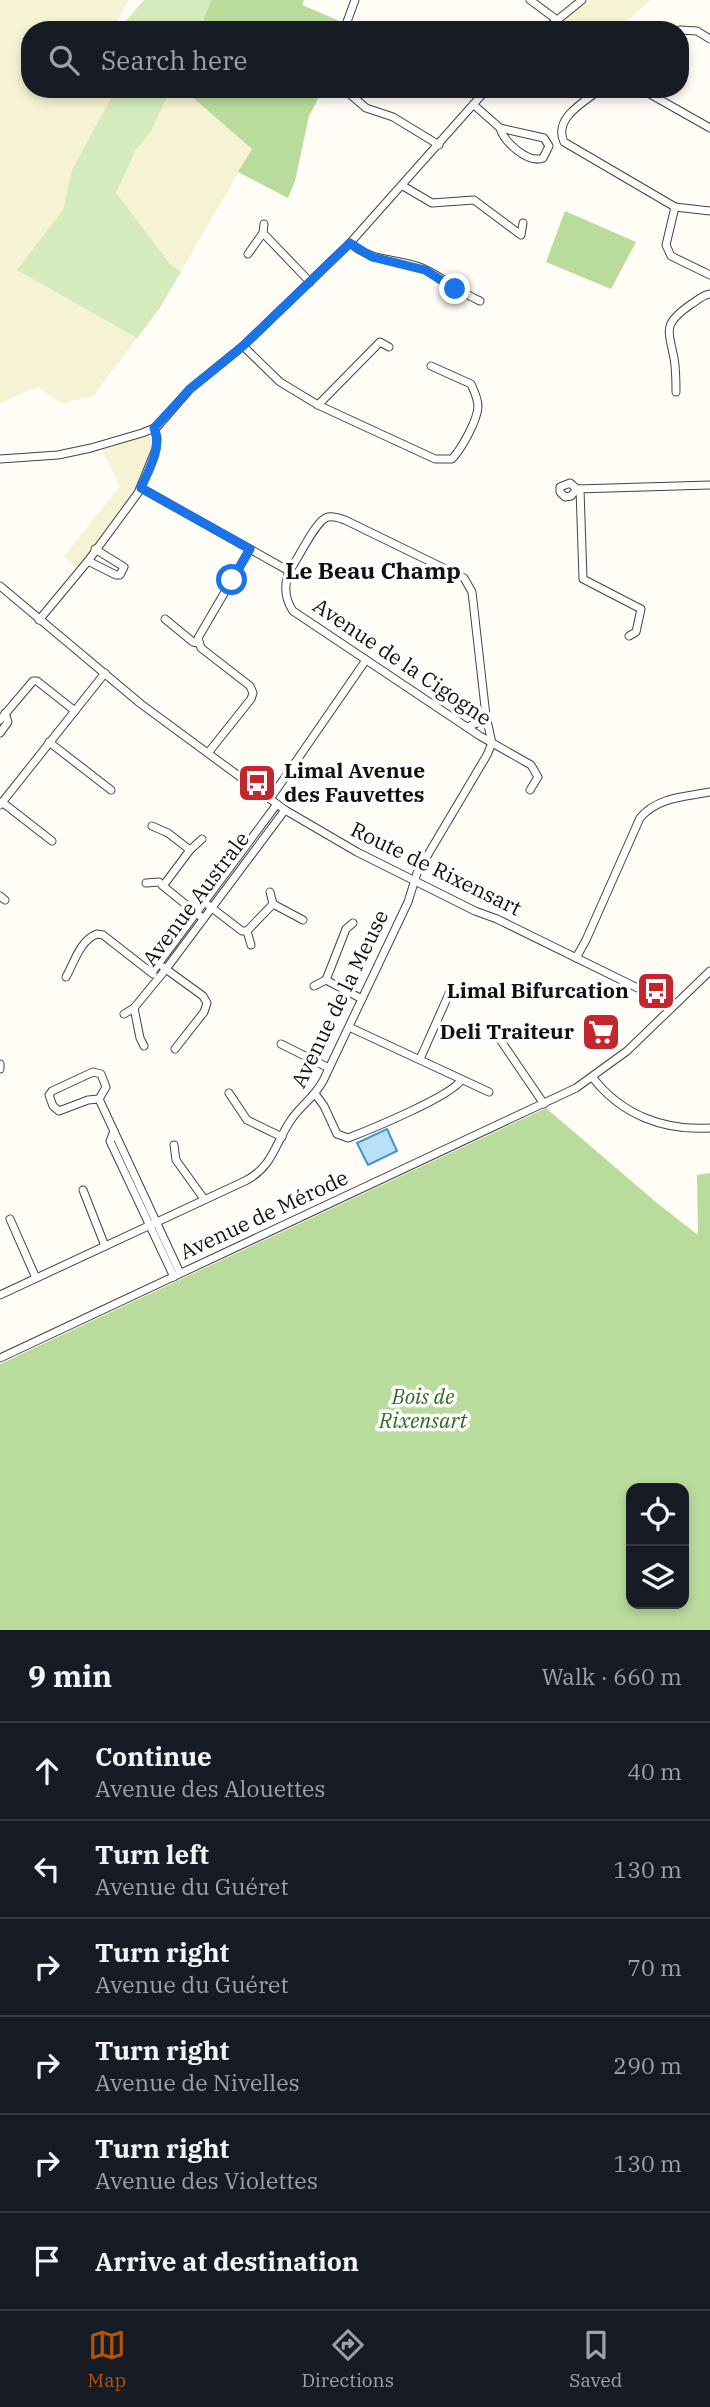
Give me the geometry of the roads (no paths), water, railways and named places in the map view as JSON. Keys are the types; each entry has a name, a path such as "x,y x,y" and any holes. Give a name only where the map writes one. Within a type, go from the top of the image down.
{"street":[{"path":"347,21 355,0"},
{"path":"530,0 557,20 582,0"},
{"path":"689,31 697,31 710,39"},
{"path":"354,98 366,108 393,117 439,145"},
{"path":"0,459 50,456 91,448 154,428 190,389 243,346 350,243 480,98"},
{"path":"590,98 564,120 561,131 565,142 675,207 710,211"},
{"path":"657,98 710,128"},
{"path":"474,105 500,128 508,145 534,160 543,158 549,146 544,138 500,128"},
{"path":"403,186 432,203 474,200 521,235 523,223"},
{"path":"675,207 667,250 671,256 710,275"},
{"path":"248,254 263,229 310,282"},
{"path":"350,243 372,257 425,270 480,300"},
{"path":"676,392 674,359 668,336 670,324 678,313 704,295 710,294"},
{"path":"318,405 380,342 389,347"},
{"path":"243,346 280,382 318,405 435,459 452,459 461,449 478,409 477,397 471,384 431,366"},
{"path":"38,620 88,561 141,488 156,449 158,438 154,428"},
{"path":"629,636 636,632 641,609 583,579 579,489 710,485"},
{"path":"141,488 289,571 318,525 332,516 464,578 472,592 486,716 492,743"},
{"path":"88,561 120,575 124,567 95,549"},
{"path":"198,643 198,638 250,549"},
{"name":"Avenue de la Cigogne","path":"289,571 285,584 286,595 293,611 467,727 527,763 537,771 538,777 530,790"},
{"name":"Route de Rixensart","path":"0,586 141,704 285,810 332,838 416,881 654,996 670,1009"},
{"path":"165,619 193,642 198,643 250,687 253,693 208,753"},
{"path":"270,799 366,660"},
{"path":"52,841 1,804 105,673"},
{"path":"0,733 8,722 3,716 33,681 37,681 75,711"},
{"path":"467,727 486,716"},
{"path":"49,742 111,790"},
{"name":"Avenue de la Meuse","path":"0,1295 259,1172 270,1161 293,1117 316,1095 416,881 417,873 492,743"},
{"path":"576,958 640,818 655,804 710,792"},
{"name":"Avenue Australe","path":"124,1014 134,1009 157,980 163,967 277,804"},
{"name":"Avenue Australe","path":"208,905 285,810"},
{"path":"152,826 190,850"},
{"path":"163,886 190,850 202,839"},
{"path":"146,883 159,882 200,916"},
{"path":"270,892 273,904 303,920"},
{"path":"247,931 273,904"},
{"path":"208,905 247,931"},
{"path":"314,986 326,980 349,926 338,923"},
{"path":"247,931 251,945"},
{"path":"66,977 73,960 87,941 97,934 103,935 153,971 157,980"},
{"path":"163,967 203,996 207,1003 204,1012 175,1049"},
{"name":"Avenue Australe","path":"153,971 163,967"},
{"name":"Avenue de Mérode","path":"0,1357 544,1104 593,1078 627,1051 710,971"},
{"path":"326,980 362,999"},
{"path":"420,1059 452,987"},
{"path":"134,1009 144,1046"},
{"path":"349,1027 489,1092"},
{"path":"499,1038 544,1104"},
{"path":"281,1044 329,1068"},
{"path":"97,1072 102,1075 106,1085 99,1099 88,1100 59,1111 53,1106 49,1096 52,1091 97,1072"},
{"path":"593,1078 629,1110 649,1121 687,1129 710,1128"},
{"path":"316,1095 337,1134 348,1138 445,1093 461,1080"},
{"path":"229,1093 247,1120 282,1137"},
{"path":"99,1099 177,1275"},
{"path":"174,1145 176,1160 204,1199"},
{"path":"83,1190 105,1246"},
{"path":"9,1219 36,1278"}],"water":[{"path":"387,1129 397,1151 368,1165 357,1143"}],"place":[{"name":"Limal Avenue des Fauvettes","path":"257,783"},
{"name":"Limal Bifurcation","path":"656,991"},
{"name":"Deli Traiteur","path":"601,1032"}],"district":[{"name":"Le Beau Champ","path":"373,571"}],"park label":[{"name":"Bois de Rixensart","path":"423,1409"}]}
